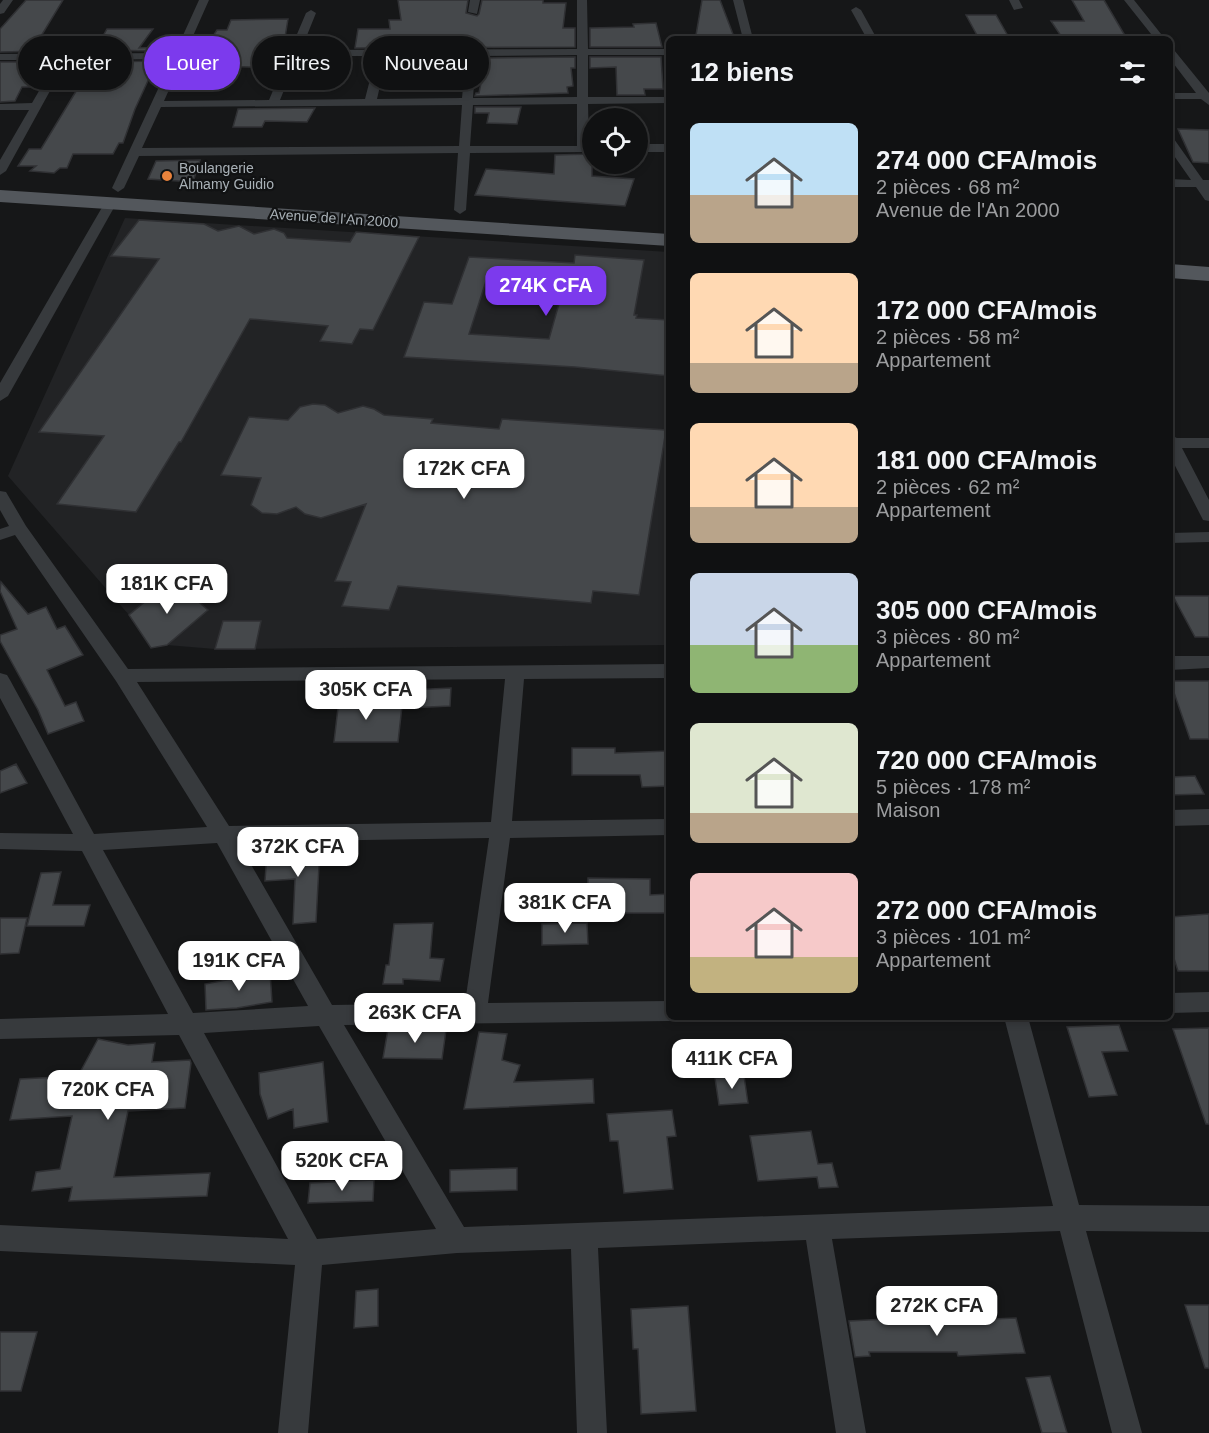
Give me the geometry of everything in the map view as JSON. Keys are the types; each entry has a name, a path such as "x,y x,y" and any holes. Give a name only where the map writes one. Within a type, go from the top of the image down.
{"main road":[{"name":"Avenue de l'An 2000","path":"0,181 114,196 666,240"},
{"name":"Avenue de l'An 2000","path":"0,196 114,196 460,210 666,224"},
{"path":"1173,255 1209,258"},
{"path":"1173,271 1209,274"}],"street":[{"path":"0,11 8,0"},
{"path":"187,36 204,0"},
{"path":"473,12 475,0"},
{"path":"582,0 584,108"},
{"path":"738,0 747,36"},
{"path":"1129,0 1158,36"},
{"path":"856,10 870,36"},
{"path":"301,36 311,13"},
{"path":"489,53 666,52"},
{"path":"1173,56 1208,98"},
{"path":"0,57 18,57"},
{"path":"0,171 45,90"},
{"path":"0,396 114,196 161,90"},
{"path":"273,103 278,90"},
{"path":"370,103 373,90"},
{"path":"460,210 469,90"},
{"path":"1173,96 1208,98"},
{"path":"155,104 666,100"},
{"path":"0,107 36,106"},
{"path":"1173,145 1205,184 1209,197"},
{"path":"648,148 666,148"},
{"path":"134,152 582,149"},
{"path":"1173,183 1205,184"},
{"path":"1173,442 1209,443"},
{"path":"1173,446 1209,516"},
{"path":"0,496 10,531 123,676 223,834 325,1015 457,1240"},
{"path":"1173,538 1209,537"},
{"path":"1173,663 1209,662"},
{"path":"123,676 666,671"},
{"path":"475,1014 501,830 515,672"},
{"path":"0,680 310,1253 293,1433"},
{"path":"1173,818 1209,817"},
{"path":"0,841 88,843 223,834 666,826"},
{"path":"1173,1003 1209,1002"},
{"path":"0,1029 186,1024 325,1015 666,1011"},
{"path":"1017,1020 1126,1433"},
{"path":"0,1238 310,1253 457,1240 1068,1218 1209,1219"},
{"path":"817,1227 851,1433"},
{"path":"584,1236 592,1433"}],"shaded area":[{"path":"125,218 666,252 666,645 215,649 167,645 151,648 129,615 8,476"}],"building":[{"path":"26,0 63,0 41,36 18,36 18,52 0,52 0,29"},
{"path":"398,0 468,0 466,13 477,16 482,0 543,0 543,3 566,3 563,28 575,28 575,47 489,47 489,36 363,36 363,48 355,48 358,29 390,29 389,20 401,20"},
{"path":"702,0 720,0 734,36 696,35"},
{"path":"1072,0 1104,0 1125,36 1061,36 1051,21 1084,21"},
{"path":"966,15 996,15 1008,36 977,36"},
{"path":"288,19 285,36 252,36 252,67 240,67 240,36 213,36 217,30 227,30 231,20"},
{"path":"656,23 662,47 590,47 590,28 634,27 633,24"},
{"path":"107,29 153,29 148,36 144,36 144,41 139,48 144,48 144,51 132,51 132,36 103,36"},
{"path":"575,57 575,68 571,68 573,86 567,87 568,93 475,96 480,90 489,90 489,58"},
{"path":"590,57 661,57 663,89 644,89 645,95 617,95 616,67 590,68"},
{"path":"132,61 144,61 144,89 123,143 119,143 113,154 73,154 67,168 60,168 54,173 30,171 36,166 18,166 29,149 41,149 77,90 132,90"},
{"path":"0,62 18,62 18,90 20,90 15,101 0,102"},
{"path":"475,107 521,107 517,124 487,123 489,113 475,113"},
{"path":"315,108 307,122 265,121 262,127 233,127 238,109"},
{"path":"1178,129 1209,130 1209,163 1193,162"},
{"path":"582,154 582,174 634,179 625,206 475,195 486,169 554,174 555,155"},
{"path":"200,160 193,182 148,179 156,161"},
{"path":"139,220 204,224 218,231 239,226 254,234 274,229 284,233 287,238 350,242 356,232 419,237 373,330 360,329 352,344 320,341 328,326 250,319 181,442 136,512 57,504 104,436 39,432 159,259 111,256"},
{"path":"575,255 644,260 634,315 637,315 636,318 666,320 666,376 575,367 404,357 424,302 452,304 469,257 574,263","holes":["486,281 564,286 549,339 469,334"]},
{"path":"313,404 325,405 338,413 363,406 384,415 433,419 431,423 499,429 502,419 666,430 639,595 593,591 591,603 398,586 389,610 342,606 351,582 335,581 366,504 321,518 305,514 296,507 277,514 262,513 251,505 261,478 221,475 249,417 288,420 300,407"},
{"path":"172,579 208,610 167,645 151,648 129,615"},
{"path":"1,582 28,614 46,607 57,629 65,626 83,655 47,670 65,706 76,702 84,721 48,734 38,710 0,641 0,635 17,629 0,591"},
{"path":"1173,596 1209,596 1209,637 1195,637"},
{"path":"223,621 261,621 255,649 215,649"},
{"path":"1173,681 1209,681 1209,739 1190,739 1173,690"},
{"path":"451,688 450,706 409,708 410,690"},
{"path":"340,691 363,691 364,708 402,706 398,742 334,742"},
{"path":"572,748 615,748 615,753 666,751 666,786 642,787 640,775 572,775"},
{"path":"16,764 27,783 0,793 0,771"},
{"path":"1195,776 1204,794 1173,795 1173,777"},
{"path":"320,847 316,922 293,924 295,879 265,881 267,851"},
{"path":"61,872 53,905 90,905 84,926 27,926 41,873"},
{"path":"588,878 650,879 650,895 666,894 666,913 587,913"},
{"path":"1209,914 1209,971 1178,971 1173,955 1173,917"},
{"path":"0,918 27,918 19,953 0,954"},
{"path":"433,923 430,958 444,959 440,981 403,979 403,984 383,984 386,965 389,965 394,924"},
{"path":"587,923 588,944 542,945 542,924"},
{"path":"270,972 272,1002 206,1010 205,984"},
{"path":"1119,1025 1128,1051 1102,1052 1117,1095 1089,1097 1067,1027"},
{"path":"1209,1028 1209,1124 1206,1124 1173,1029"},
{"path":"388,1029 446,1030 442,1059 383,1058"},
{"path":"479,1032 507,1034 502,1060 520,1065 514,1082 593,1079 594,1103 464,1109"},
{"path":"98,1039 128,1045 155,1043 152,1062 190,1060 191,1063 185,1108 128,1111 114,1177 210,1173 207,1196 69,1201 72,1187 32,1191 36,1172 60,1169 72,1116 10,1120 20,1079 78,1076"},
{"path":"323,1062 328,1122 294,1128 293,1109 268,1119 260,1094 259,1073"},
{"path":"744,1076 748,1103 719,1105 715,1078"},
{"path":"672,1110 676,1136 667,1137 673,1189 624,1193 618,1141 610,1141 607,1114"},
{"path":"811,1131 818,1164 832,1163 838,1187 819,1188 817,1177 758,1181 750,1136"},
{"path":"517,1168 517,1190 450,1192 450,1170"},
{"path":"374,1180 373,1201 308,1203 310,1183"},
{"path":"378,1289 378,1326 354,1328 356,1291"},
{"path":"1185,1305 1209,1305 1209,1368 1205,1368"},
{"path":"688,1306 696,1411 641,1414 638,1349 633,1349 631,1309"},
{"path":"1016,1318 1025,1353 958,1356 957,1352 869,1352 870,1356 855,1357 849,1321 888,1319 942,1321"},
{"path":"0,1332 37,1332 21,1391 0,1391"},
{"path":"1050,1376 1067,1433 1042,1433 1026,1378"}],"place":[{"name":"Boulangerie Almamy Guidio","path":"167,176"}]}
